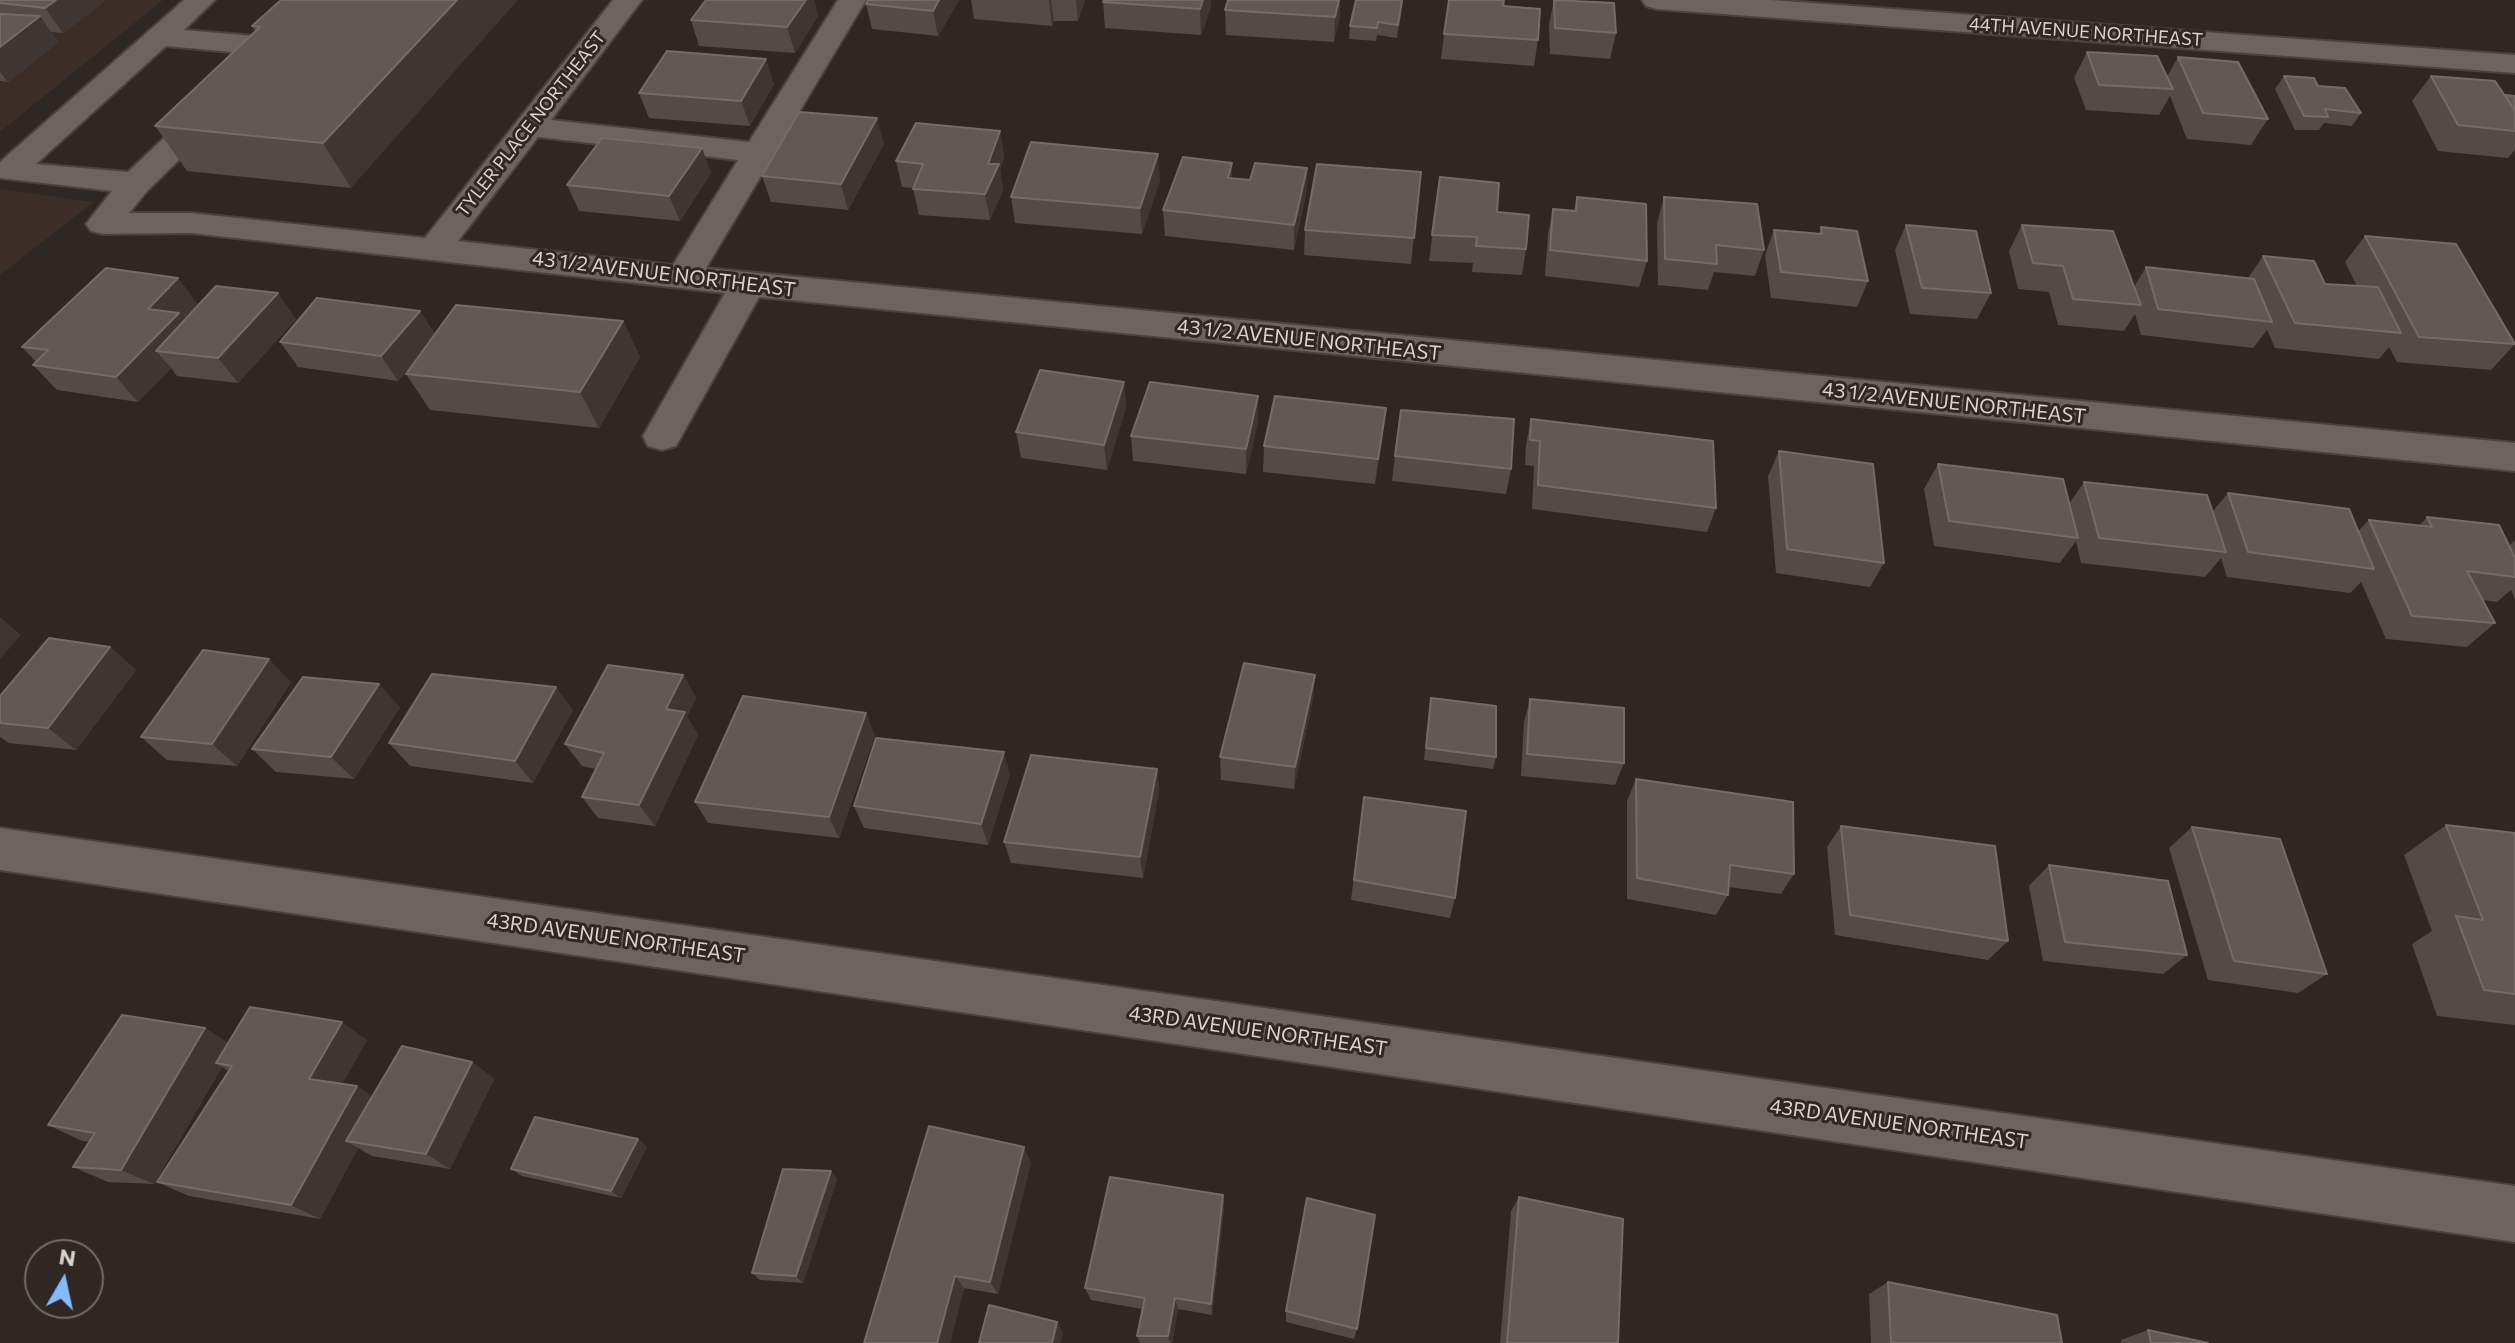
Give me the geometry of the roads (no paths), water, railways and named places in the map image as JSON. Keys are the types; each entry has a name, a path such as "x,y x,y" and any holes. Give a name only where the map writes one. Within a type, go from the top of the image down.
{"street":[{"path":"160,37 278,47 136,183 9,171 201,0"},
{"name":"TYLER PLACE NORTHEAST","path":"435,248 628,0"},
{"path":"683,277 852,0"},
{"name":"44TH AVENUE NORTHEAST","path":"1656,0 2515,64"},
{"path":"529,127 759,153"},
{"name":"43 1/2 AVENUE NORTHEAST","path":"136,183 103,224 191,223 748,284 2515,457"},
{"path":"662,436 748,284"},
{"name":"43RD AVENUE NORTHEAST","path":"0,849 2515,1214"}]}
